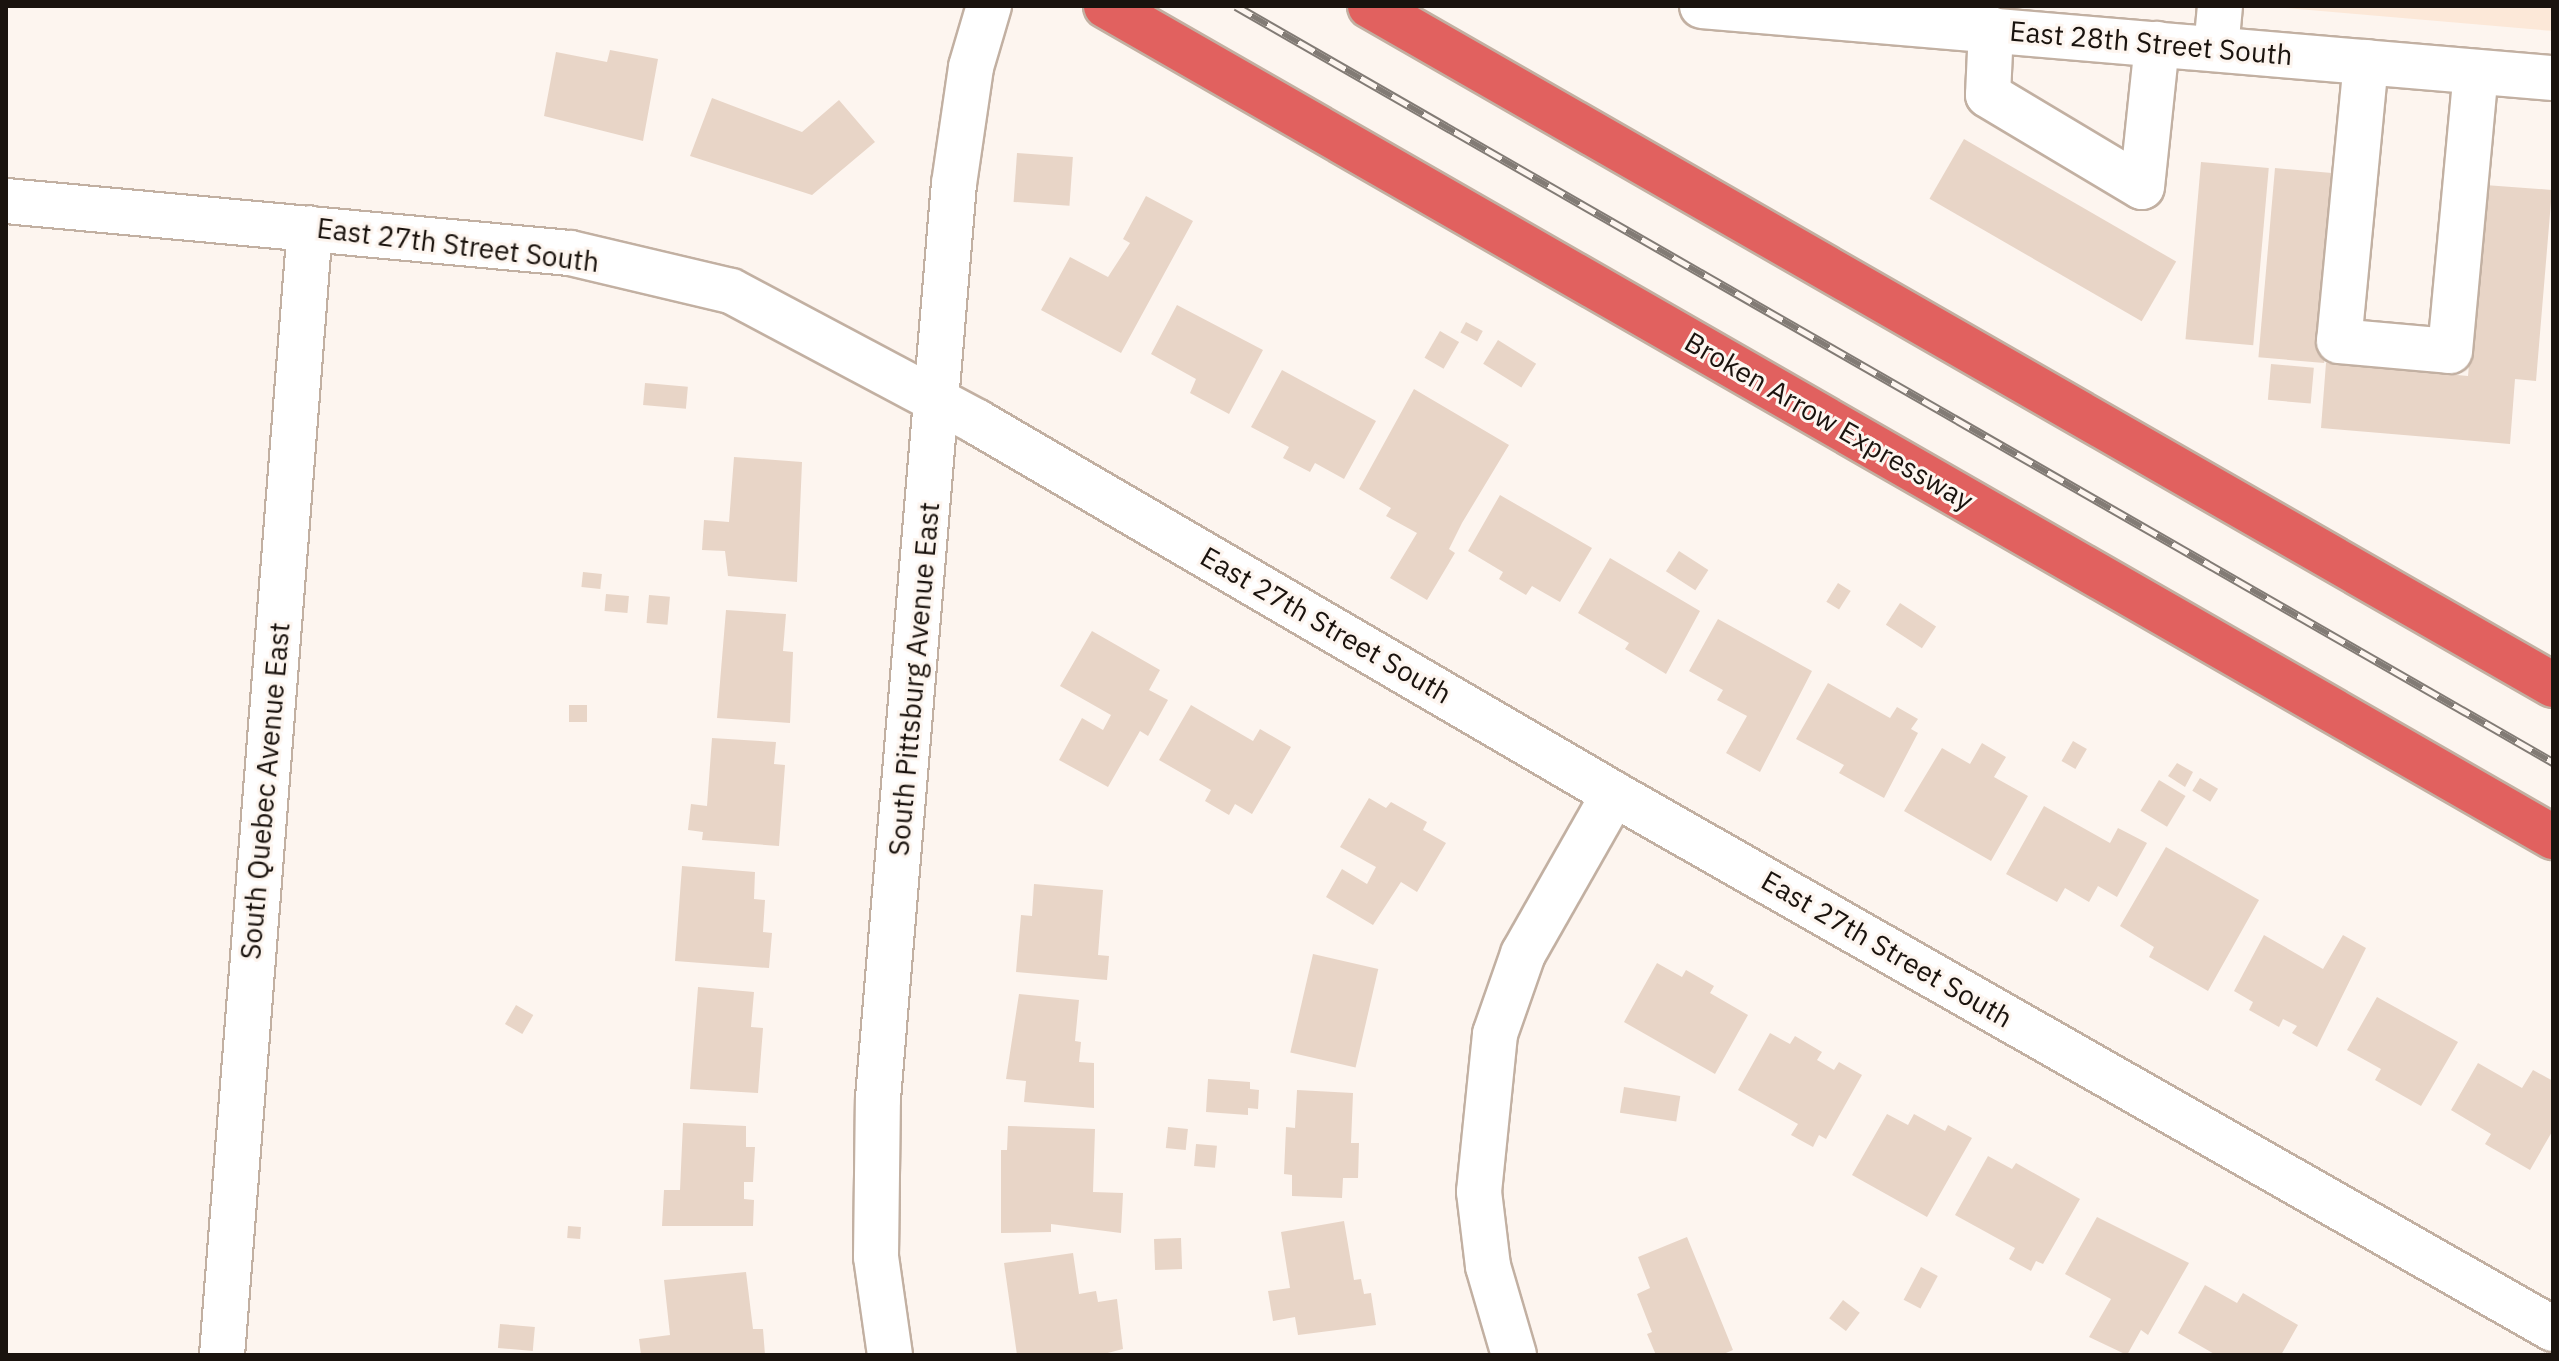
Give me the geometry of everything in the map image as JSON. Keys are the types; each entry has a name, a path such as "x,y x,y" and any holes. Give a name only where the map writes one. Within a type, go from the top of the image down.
{"highway":[{"name":"Broken Arrow Expressway","path":"1106,6 2553,837"},
{"path":"1370,6 2553,685"}],"street":[{"name":"South Pittsburg Avenue East","path":"890,1355 876,1257 878,1098 954,184 971,67 989,6"},
{"name":"East 28th Street South","path":"1702,6 2553,78"},
{"path":"2216,49 2220,6"},
{"path":"1991,29 1988,95 2142,187 2157,44"},
{"path":"2366,62 2339,341 2450,351 2476,72"},
{"name":"East 27th Street South","path":"6,201 570,253 731,291 937,399 1614,794 2553,1329"},
{"name":"South Quebec Avenue East","path":"222,1355 310,228"},
{"path":"1514,1355 1488,1266 1479,1192 1495,1034 1523,954 1614,794"}],"shaded area":[{"path":"2263,6 2553,6 2553,31"}],"building":[{"path":"610,50 658,59 643,141 544,116 556,52 607,62"},
{"path":"712,98 802,132 839,100 875,142 812,195 690,156"},
{"path":"1964,139 2176,261 2142,321 1930,199"},
{"path":"1017,153 1073,157 1069,206 1014,202"},
{"path":"2201,162 2269,168 2253,345 2185,339"},
{"path":"2275,168 2341,174 2324,363 2258,357"},
{"path":"2485,185 2552,190 2536,381 2515,379 2510,444 2321,428 2326,363 2468,376"},
{"path":"1146,196 1193,221 1121,353 1041,310 1070,257 1108,277 1130,243 1123,239"},
{"path":"1177,305 1263,350 1229,414 1190,393 1196,379 1151,354"},
{"path":"1466,322 1483,331 1477,342 1460,333"},
{"path":"1440,331 1459,342 1444,369 1424,358"},
{"path":"1498,340 1536,364 1521,388 1483,364"},
{"path":"2271,364 2314,368 2311,404 2268,400"},
{"path":"1282,370 1376,421 1344,479 1315,463 1310,472 1283,458 1289,447 1251,427"},
{"path":"645,383 688,387 686,409 643,405"},
{"path":"1414,389 1509,445 1462,523 1449,549 1455,553 1427,600 1390,578 1417,533 1386,516 1391,508 1359,489"},
{"path":"734,457 802,462 797,582 728,576 725,551 702,550 704,520 729,522"},
{"path":"1500,495 1592,548 1560,602 1532,586 1526,595 1499,579 1503,572 1468,551"},
{"path":"1679,551 1708,570 1695,590 1666,571"},
{"path":"1610,558 1700,611 1666,674 1625,649 1629,643 1578,613"},
{"path":"583,572 602,574 600,589 581,587"},
{"path":"1838,583 1851,591 1839,610 1826,602"},
{"path":"606,594 629,596 627,613 605,611"},
{"path":"649,595 670,597 667,625 647,623"},
{"path":"1900,603 1936,626 1922,648 1886,625"},
{"path":"726,610 786,614 783,651 793,652 790,723 717,718"},
{"path":"1718,619 1812,671 1760,772 1726,753 1747,716 1717,700 1723,690 1689,671"},
{"path":"1092,631 1160,670 1149,690 1168,700 1148,736 1140,731 1108,787 1059,760 1082,718 1103,730 1111,715 1060,686"},
{"path":"1828,683 1890,718 1897,707 1918,719 1911,729 1918,733 1884,798 1839,773 1844,765 1796,739"},
{"path":"569,705 587,705 587,722 569,722"},
{"path":"1191,705 1253,741 1260,729 1291,747 1252,814 1235,804 1229,815 1205,801 1211,790 1159,760"},
{"path":"712,738 776,742 774,764 785,765 779,846 702,840 703,832 688,830 691,804 707,806"},
{"path":"2073,741 2087,749 2075,769 2062,761"},
{"path":"1982,743 2006,757 1994,777 2028,796 1991,861 1904,811 1942,748 1970,764"},
{"path":"2177,763 2193,772 2185,787 2168,776"},
{"path":"2200,778 2218,789 2210,802 2192,791"},
{"path":"2159,780 2186,796 2167,827 2140,811"},
{"path":"1369,798 1386,808 1391,802 1427,822 1423,830 1446,843 1417,892 1401,882 1373,925 1326,897 1342,869 1367,884 1376,867 1340,847"},
{"path":"2044,806 2110,843 2118,828 2147,843 2117,897 2098,886 2089,902 2065,888 2057,902 2006,874"},
{"path":"2166,847 2259,900 2208,991 2149,957 2154,947 2120,926"},
{"path":"682,866 755,872 754,899 765,900 763,932 772,933 769,968 675,961"},
{"path":"1034,884 1103,890 1098,955 1109,956 1107,980 1016,972 1021,915 1032,916"},
{"path":"2264,935 2323,969 2343,935 2366,948 2317,1047 2292,1033 2297,1026 2283,1019 2279,1027 2249,1010 2253,1002 2234,991"},
{"path":"1313,954 1378,969 1356,1067 1290,1052"},
{"path":"1657,963 1682,977 1686,970 1714,986 1710,993 1748,1015 1715,1074 1624,1022"},
{"path":"698,987 754,992 751,1027 763,1028 758,1093 690,1089"},
{"path":"1019,994 1079,1000 1075,1041 1081,1042 1079,1062 1094,1063 1094,1108 1024,1102 1026,1081 1006,1079"},
{"path":"2377,997 2458,1042 2421,1106 2375,1080 2381,1069 2347,1050"},
{"path":"516,1005 533,1015 522,1034 505,1024"},
{"path":"1770,1033 1790,1044 1795,1036 1822,1052 1817,1060 1834,1070 1839,1062 1862,1075 1826,1139 1819,1135 1813,1147 1791,1135 1798,1124 1738,1090"},
{"path":"2478,1063 2522,1088 2533,1070 2553,1081 2553,1130 2530,1170 2485,1144 2491,1134 2451,1110"},
{"path":"1208,1079 1250,1082 1250,1089 1259,1090 1258,1109 1248,1108 1248,1115 1206,1112"},
{"path":"1624,1087 1680,1096 1676,1122 1620,1113"},
{"path":"1297,1090 1353,1093 1351,1143 1359,1143 1358,1178 1343,1178 1342,1198 1292,1196 1292,1175 1284,1174 1286,1127 1295,1128"},
{"path":"1887,1114 1908,1125 1914,1114 1945,1131 1948,1125 1972,1138 1927,1217 1852,1175"},
{"path":"683,1123 746,1126 746,1147 755,1147 753,1182 744,1182 744,1199 754,1200 753,1226 662,1226 664,1190 680,1190"},
{"path":"1008,1126 1095,1129 1093,1192 1123,1193 1121,1233 1051,1224 1051,1232 1001,1233 1001,1150 1007,1150"},
{"path":"1168,1127 1188,1129 1186,1150 1166,1148"},
{"path":"1196,1144 1217,1146 1215,1168 1194,1166"},
{"path":"1988,1156 2012,1169 2016,1163 2080,1199 2043,1264 2036,1261 2031,1271 2009,1259 2015,1248 1955,1215"},
{"path":"2097,1217 2189,1263 2148,1335 2141,1330 2127,1355 2089,1337 2111,1299 2065,1274"},
{"path":"1344,1221 1354,1280 1361,1279 1364,1294 1371,1293 1376,1325 1298,1335 1295,1317 1273,1321 1268,1291 1290,1288 1281,1232"},
{"path":"568,1226 581,1227 580,1239 567,1238"},
{"path":"1687,1237 1733,1350 1721,1355 1656,1355 1647,1334 1652,1332 1637,1294 1650,1288 1638,1257"},
{"path":"1181,1238 1182,1269 1155,1270 1154,1239"},
{"path":"1073,1253 1079,1294 1096,1291 1098,1302 1117,1299 1123,1349 1100,1355 1017,1355 1004,1263"},
{"path":"1921,1267 1938,1276 1920,1309 1904,1300"},
{"path":"746,1272 753,1329 763,1329 765,1355 641,1355 639,1339 670,1335 664,1280"},
{"path":"2205,1285 2237,1303 2243,1293 2298,1325 2281,1355 2216,1355 2178,1333"},
{"path":"1843,1300 1860,1313 1846,1331 1829,1318"},
{"path":"500,1324 535,1327 533,1351 498,1348"}],"railway":[{"path":"1236,6 2553,762"}]}
